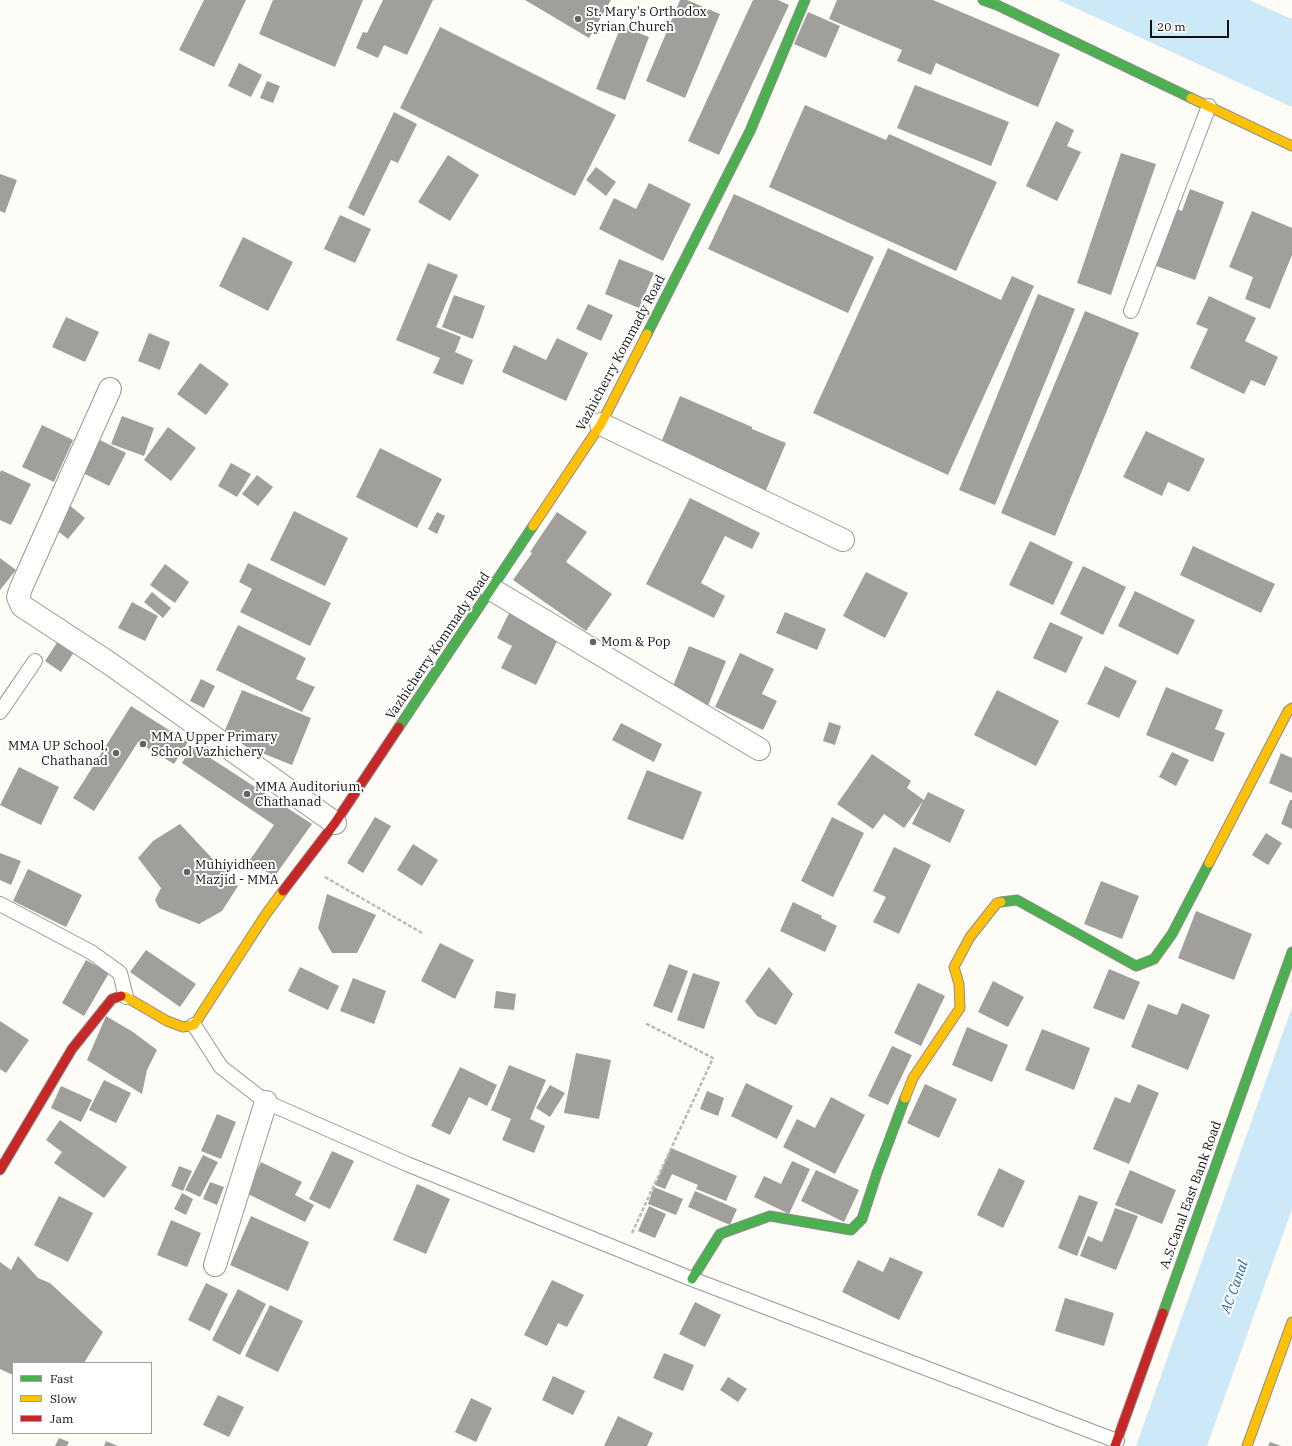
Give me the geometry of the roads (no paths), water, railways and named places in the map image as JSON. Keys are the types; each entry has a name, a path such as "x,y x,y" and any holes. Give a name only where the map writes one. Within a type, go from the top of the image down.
{"main road":[{"name":"Vazhicherry Kommady Road","path":"194,1026 266,914 335,823 601,424 750,131 805,0"},
{"path":"983,0 997,5 1292,146"},
{"path":"692,1279 720,1234 770,1216 851,1230 862,1219 877,1173 913,1078 960,1008 959,984 954,967 970,937 997,903 1017,900 1136,966 1154,959 1172,934 1288,711 1292,708"},
{"name":"A.S.Canal East Bank Road","path":"1116,1444 1292,952"},
{"path":"0,1170 72,1049 112,999 118,996 126,997 172,1023 183,1027 194,1026"},
{"path":"1247,1446 1291,1326"}],"street":[{"path":"110,389 21,588 18,597 22,606 109,663 335,823"},
{"path":"601,424 843,540"},
{"path":"491,589 759,749"},
{"path":"215,1265 266,1102"}],"lane":[{"path":"1131,311 1209,106"},
{"path":"0,712 35,661"},
{"path":"0,904 91,952 120,973 126,997"},
{"path":"194,1026 222,1067 266,1102 407,1164 624,1252 1116,1444"}],"water":[{"path":"1058,0 1249,0 1292,19 1292,107"},
{"name":"AC Canal","path":"1292,1007 1292,1209 1207,1446 1136,1446"}],"place":[{"name":"St. Mary's Orthodox Syrian Church","path":"578,19"},
{"name":"Mom & Pop","path":"593,642"},
{"name":"MMA Upper Primary School Vazhichery","path":"143,744"},
{"name":"MMA UP School, Chathanad","path":"116,753"},
{"name":"MMA Auditorium, Chathanad","path":"247,794"},
{"name":"Muhiyidheen Mazjid - MMA","path":"187,872"}]}
